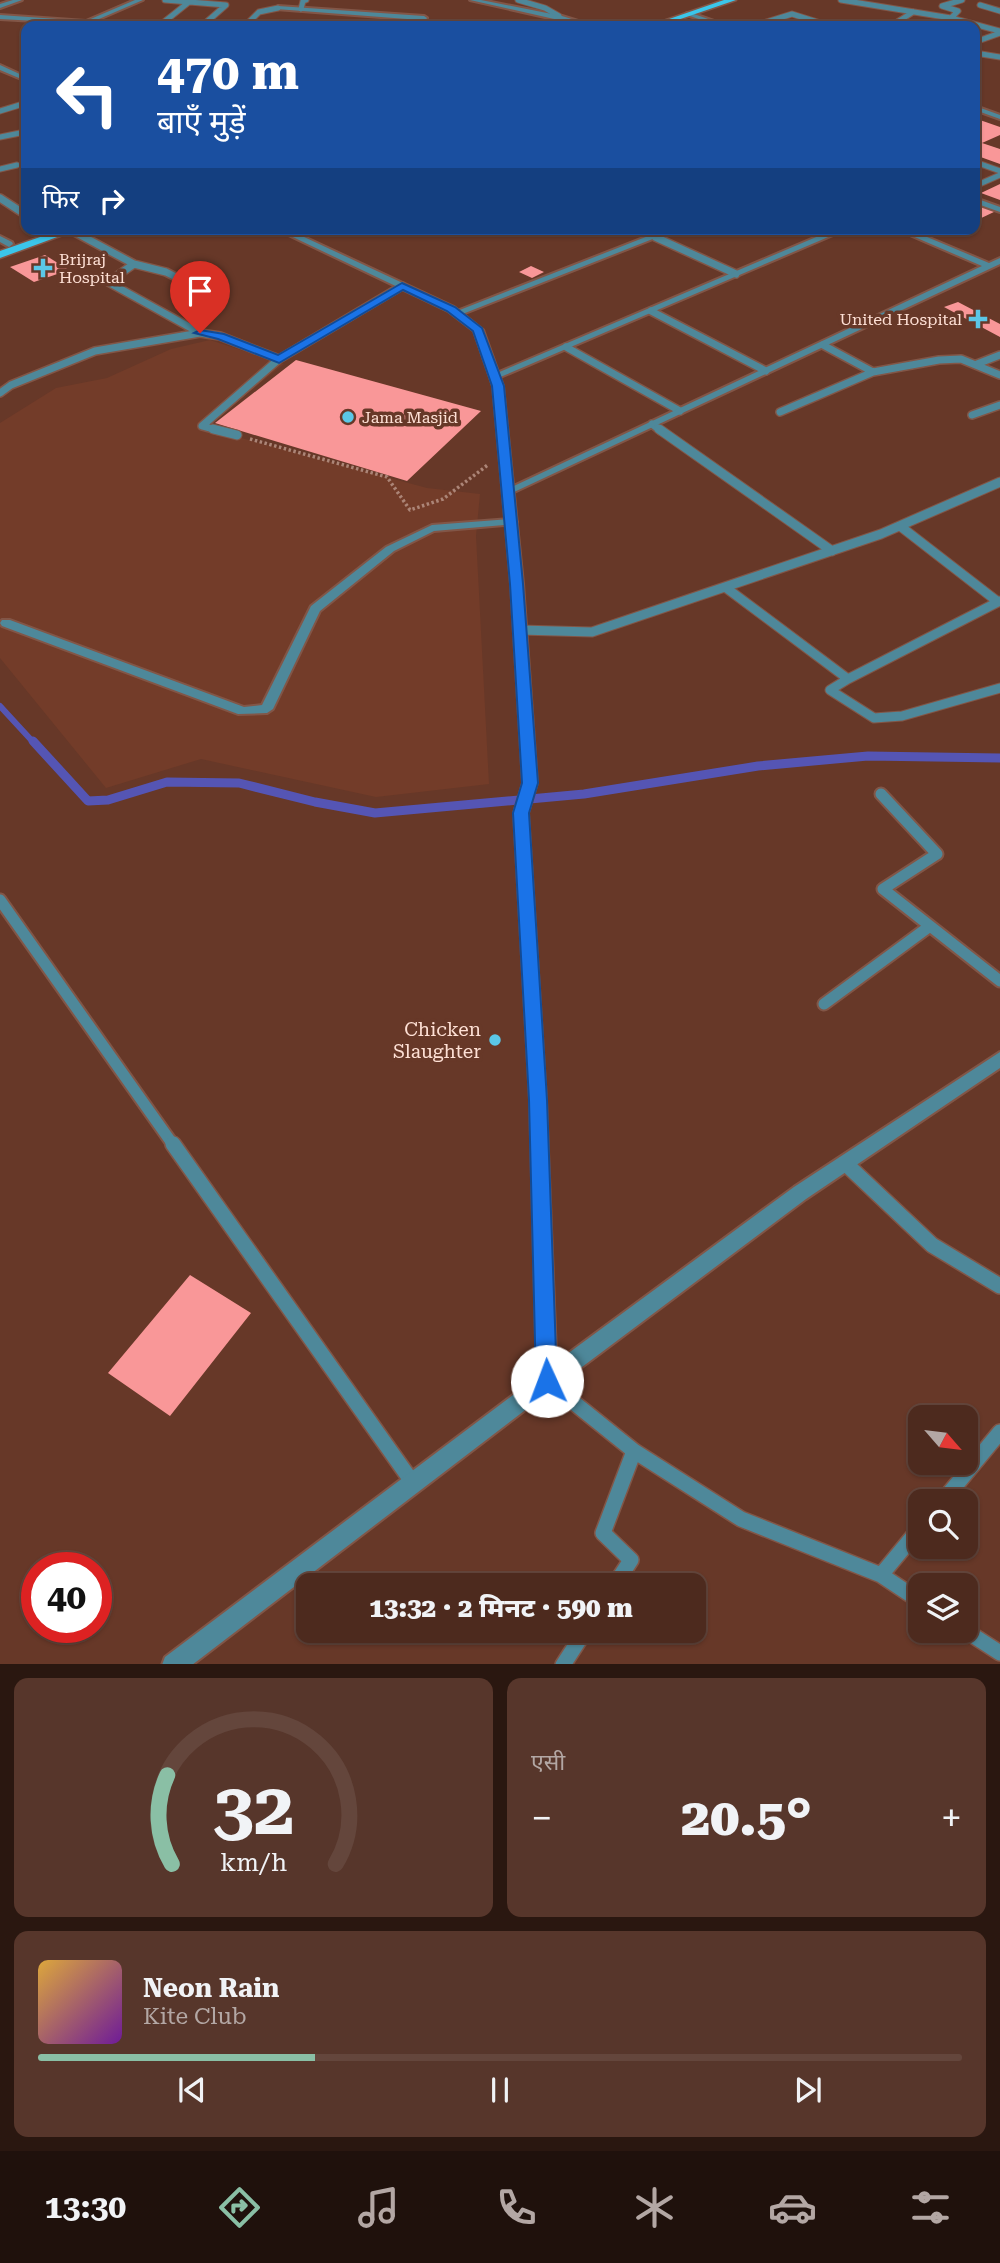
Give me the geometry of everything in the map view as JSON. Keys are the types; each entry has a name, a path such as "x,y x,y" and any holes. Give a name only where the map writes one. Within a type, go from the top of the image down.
{"main road":[{"path":"677,21 728,0"},
{"path":"671,21 742,0"},
{"path":"3,243 31,235"},
{"path":"0,255 57,235"}],"street":[{"path":"91,21 139,0"},
{"path":"473,0 575,21"},
{"path":"0,6 13,1"},
{"path":"278,8 424,18 422,21"},
{"path":"692,15 710,21"},
{"path":"0,17 44,21"},
{"path":"0,28 15,18"},
{"path":"0,66 16,70 21,74"},
{"path":"980,111 1000,117"},
{"path":"980,202 1000,210"},
{"path":"293,235 457,313 478,330 498,386 520,630 530,783 521,813 538,1100 547,1381"},
{"path":"457,313 652,235"},
{"path":"495,376 829,235"},
{"path":"917,235 995,263"},
{"path":"508,491 995,263"},
{"path":"6,623 243,711 267,709 316,609 390,549 432,528 511,522"},
{"path":"173,1664 800,1193 1000,1059"}],"lane":[{"path":"165,0 226,5 208,21"},
{"path":"301,9 306,0"},
{"path":"518,0 545,8 559,16"},
{"path":"841,0 962,21"},
{"path":"951,18 958,11 942,6 962,0"},
{"path":"165,21 189,2"},
{"path":"979,5 1000,11"},
{"path":"251,21 259,12 278,8"},
{"path":"898,21 912,12"},
{"path":"770,21 792,14 814,21"},
{"path":"980,26 1000,32"},
{"path":"980,39 1000,32"},
{"path":"980,54 1000,57"},
{"path":"0,111 21,105"},
{"path":"0,137 21,133"},
{"path":"0,169 18,164"},
{"path":"980,164 1000,173"},
{"path":"980,183 1000,173"},
{"path":"0,198 21,212"},
{"path":"80,235 134,264 166,272 209,295"},
{"path":"661,235 736,275"},
{"path":"134,264 108,282 142,298 200,333"},
{"path":"237,435 202,426 279,359 402,286"},
{"path":"651,311 766,371"},
{"path":"0,393 11,385 95,351 200,333 220,336 279,359"},
{"path":"823,345 873,372"},
{"path":"566,347 680,411"},
{"path":"977,364 1000,355"},
{"path":"780,412 873,372 939,360 961,359 1000,376"},
{"path":"972,415 1000,405"},
{"path":"652,424 832,551"},
{"path":"520,630 592,632 900,526 1000,482"},
{"path":"900,526 999,601 830,690 874,718 902,716 1000,688"},
{"path":"725,587 848,680"},
{"path":"881,794 937,854 883,889 1000,981"},
{"path":"0,900 413,1483"},
{"path":"824,1004 930,926"},
{"path":"845,1163 932,1245 1000,1286"},
{"path":"547,1381 634,1451 741,1519 881,1575 908,1593"},
{"path":"953,1489 1000,1433"},
{"path":"622,1573 631,1560 603,1533 634,1451"},
{"path":"881,1575 908,1542"},
{"path":"978,1639 1000,1653"},
{"path":"563,1664 577,1643"}],"path":[{"path":"237,435 387,477 410,510 420,509 460,489 464,481 505,455"}],"shaded area":[{"path":"210,340 284,364 204,428 427,488 480,494 476,536 489,784 376,797 201,759 106,788 0,658 0,423 56,388 107,378 171,349"}],"building":[{"path":"980,120 1000,127 1000,135 982,143 1000,149 1000,164 980,157"},
{"path":"1000,184 1000,200 981,193"},
{"path":"980,205 996,211 980,219"},
{"path":"45,255 69,270 34,282 10,267"},
{"path":"531,266 544,272 532,278 519,272"},
{"path":"958,302 1000,324 1000,337 944,307"},
{"name":"Jama Masjid","path":"296,360 481,411 407,481 215,423"},
{"path":"190,1275 251,1313 170,1416 108,1373"}],"waterway":[{"path":"0,706 34,743"},
{"path":"33,741 88,801 108,800 167,782 239,783 315,802 375,813 584,794 758,766 868,756 1000,758"}],"place":[{"name":"Brijraj Hospital","path":"43,268"},
{"name":"United Hospital","path":"978,319"},
{"name":"Jama Masjid","path":"348,417"},
{"name":"Chicken Slaughter","path":"495,1040"}],"route":[{"path":"200,333 220,336 279,359 402,286 451,309 478,330 498,386 517,584 530,783 521,813 538,1100 547,1381"}]}
